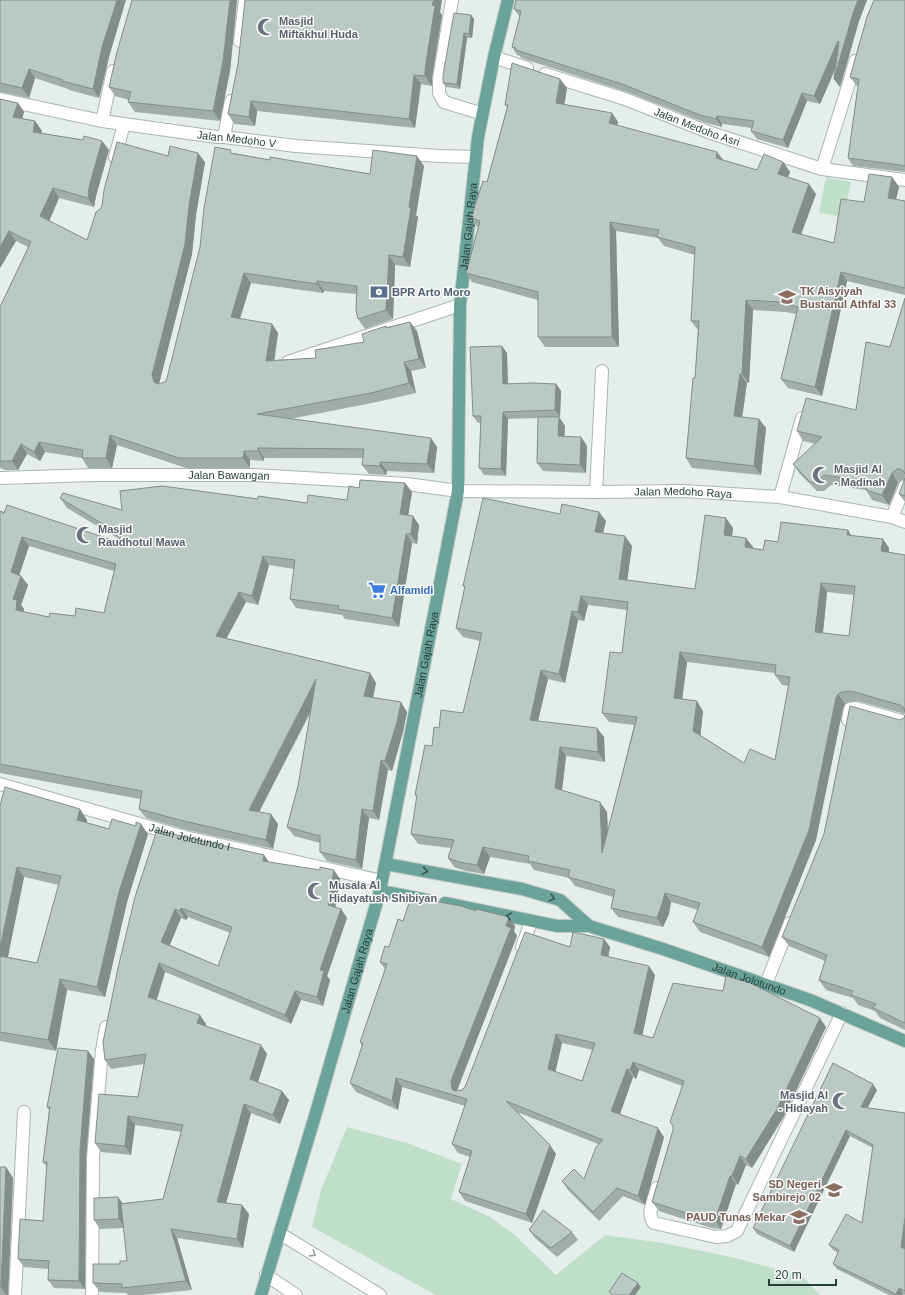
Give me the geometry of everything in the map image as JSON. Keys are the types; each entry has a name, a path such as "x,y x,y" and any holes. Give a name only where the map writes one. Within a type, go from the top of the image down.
{"main road":[{"name":"Jalan Gajah Raya","path":"261,1295 315,1116 381,886 458,490 460,305 478,137 505,1"},
{"name":"Jalan Jolotundo","path":"386,864 522,889 560,900 589,926"},
{"name":"Jalan Jolotundo","path":"381,886 531,922 557,926 589,926 663,949 810,1000 905,1041"}],"street":[{"path":"239,50 245,0"},
{"path":"452,0 438,78 439,93 444,102 483,114"},
{"path":"822,169 858,51"},
{"name":"Jalan Medoho Asri","path":"494,57 625,100 711,133 822,169 905,180"},
{"path":"102,121 116,59"},
{"path":"215,151 234,86"},
{"name":"Jalan Medoho V","path":"0,99 102,121 220,137 296,146 439,156 476,157"},
{"path":"112,168 124,124"},
{"path":"288,362 460,305"},
{"path":"596,492 602,371"},
{"path":"780,498 804,409"},
{"name":"Jalan Bawangan","path":"0,478 94,475 254,475 407,484 458,490"},
{"path":"892,517 905,486"},
{"name":"Jalan Medoho Raya","path":"458,490 596,492 683,491 780,498 892,517 905,522"},
{"path":"846,731 850,709 856,708 905,722"},
{"name":"Jalan Jolotundo I","path":"0,784 185,837 381,886"},
{"path":"153,844 158,829"},
{"path":"766,984 794,913"},
{"path":"518,958 531,922"},
{"path":"92,1295 93,1158 102,1050 109,1012"},
{"path":"661,1175 650,1213 650,1219 654,1224 716,1237 727,1236 737,1230 842,1013"},
{"path":"15,1295 24,1112"},
{"path":"279,1233 380,1295"},
{"path":"266,1275 296,1295"}],"green space":[{"path":"826,177 851,182 844,217 819,213"},
{"path":"347,1127 410,1144 462,1164 451,1199 490,1217 515,1235 556,1275 605,1235 663,1243 736,1258 802,1276 820,1295 436,1295 312,1227 321,1190"}],"building":[{"path":"0,0 117,0 102,47 93,89 62,81 63,80 29,69 22,88 0,83"},
{"path":"132,0 230,0 223,61 213,111 128,102 131,92 109,87 117,52"},
{"path":"245,0 434,0 432,5 435,6 425,76 414,75 409,119 251,101 249,117 228,114 238,64"},
{"path":"516,0 858,0 834,79 838,41 814,96 802,93 783,140 751,131 754,121 717,116 716,119 700,115 622,84 516,50 516,48 512,47 521,11 514,9"},
{"path":"874,0 905,0 905,166 848,158 859,79 850,77 867,17"},
{"path":"454,13 471,15 469,34 464,33 457,84 443,83 443,75"},
{"path":"512,63 560,79 556,103 612,113 609,123 717,152 716,158 757,170 764,154 783,162 778,174 809,184 792,232 834,243 841,199 864,202 869,174 892,177 888,198 905,201 905,288 841,272 815,387 781,379 798,307 779,302 746,300 742,374 740,374 734,416 759,419 754,466 686,458 693,378 695,378 699,321 691,321 695,247 657,237 659,230 610,222 612,337 538,337 538,292 466,273 480,221 471,218 483,181 487,182 508,105 505,105"},
{"path":"0,99 18,103 13,117 35,121 33,132 83,140 84,136 102,141 89,187 88,198 53,188 40,216 87,240 96,212 102,206 104,190 117,142 168,156 170,146 198,153 189,206 185,244 152,375 154,382 158,384 165,382 167,378 200,247 204,208 215,147 231,150 230,153 270,160 270,157 370,174 373,150 417,156 403,257 389,255 386,310 358,319 356,310 357,286 317,281 317,284 244,273 231,317 272,324 266,361 316,358 315,350 364,342 362,334 386,326 386,328 410,322 419,359 404,362 409,383 371,393 257,414 431,438 427,464 380,462 380,466 362,465 364,449 258,448 258,451 244,451 243,458 179,458 110,435 106,458 82,458 83,450 39,442 34,452 21,444 12,461 0,461 0,307 31,242 9,231 0,247"},
{"path":"905,298 905,474 901,469 897,469 892,473 882,495 866,490 868,481 824,475 817,482 810,482 793,464 822,437 797,431 806,398 856,410 866,342 890,347"},
{"path":"502,346 503,384 556,384 555,410 503,412 501,469 479,468 481,416 473,416 470,347"},
{"path":"538,417 559,417 558,436 581,437 580,465 537,463"},
{"path":"905,478 905,496 899,494"},
{"path":"360,480 405,483 400,514 413,516 411,534 406,534 392,618 338,609 339,606 290,599 295,560 263,556 252,596 239,592 216,636 370,673 364,696 401,702 397,722 385,761 381,760 373,811 362,809 356,860 320,852 320,836 287,827 298,786 316,679 249,810 271,814 266,840 139,809 142,791 0,764 0,511 4,513 7,505 118,542 121,535 60,498 63,493 122,510 120,491 162,486 258,499 258,496 307,503 308,495 347,500 349,486 359,488","holes":["22,537 116,564 104,613 76,608 75,616 50,613 49,617 16,610 17,600 13,599 21,576 11,572"]},
{"path":"483,498 560,514 562,504 599,512 595,532 625,536 619,579 695,589 705,515 726,518 724,535 746,538 745,547 763,550 765,540 778,542 781,522 848,530 847,535 883,539 881,551 905,555 905,712 904,708 900,705 851,691 838,694 809,830 762,947 693,922 700,903 665,893 657,918 611,908 615,890 568,877 570,870 528,861 529,856 483,847 477,865 459,862 448,858 454,840 411,834 417,795 415,795 425,745 432,746 434,727 439,728 441,710 463,713 482,633 456,628 465,586 463,586","holes":["821,583 855,586 849,636 815,632","581,596 628,602 622,653 610,652 602,713 637,717 602,853 600,802 555,788 560,747 598,752 597,728 530,720 541,670 559,674 572,611 578,612","680,652 776,665 775,675 790,677 775,760 750,749 744,763 693,731 697,701 674,698"]},
{"path":"850,706 900,720 904,718 905,715 905,1023 873,1008 876,1004 851,995 853,991 819,980 827,955 782,937 824,834"},
{"path":"5,787 80,809 77,820 109,829 112,819 136,826 136,822 141,824 119,892 97,987 60,979 48,1040 0,1032 0,956 37,963 61,876 17,867 0,948 0,806"},
{"path":"157,830 264,855 263,861 320,870 320,867 334,870 328,905 341,909 320,970 324,971 317,997 295,991 285,1015 159,963 148,997 200,1015 197,1023 261,1045 250,1079 282,1091 273,1115 244,1104 217,1202 242,1205 237,1239 171,1229 186,1281 122,1288 122,1284 93,1283 93,1264 120,1264 120,1261 127,1261 121,1204 163,1199 183,1125 128,1116 125,1146 95,1143 99,1094 138,1097 146,1054 105,1060 103,1042 118,968 135,897","holes":["181,908 232,927 218,966 161,942 175,909 180,911"]},
{"path":"411,897 461,906 476,911 476,909 509,917 506,926 511,928 451,1081 452,1089 455,1091 462,1090 465,1087 525,932 570,947 573,932 604,939 601,955 649,966 634,1033 653,1038 673,983 723,991 726,976 750,983 820,1018 777,1109 746,1159 740,1156 732,1176 730,1176 715,1220 705,1219 652,1202 673,1130 673,1126 670,1122 684,1081 633,1062 630,1070 627,1069 611,1111 658,1128 638,1196 617,1188 593,1212 562,1181 574,1169 584,1179 596,1147 603,1140 506,1101 550,1145 526,1214 459,1192 472,1151 452,1144 467,1099 396,1078 392,1101 350,1083 363,1043 360,1042 387,964 380,962 385,946 389,947 398,919 403,921","holes":["556,1034 595,1043 582,1081 548,1069"]},
{"path":"58,1048 88,1051 80,1150 79,1281 48,1280 49,1261 18,1259 20,1219 43,1221 47,1162 43,1162 50,1107 47,1107"},
{"name":"SD Negeri Sambirejo 02","path":"833,1063 873,1084 861,1107 905,1113 905,1217 901,1247 905,1249 905,1291 899,1288 896,1294 833,1264 839,1250 829,1245 846,1214 862,1223 873,1145 846,1130 790,1246 753,1228"},
{"path":"0,1167 6,1167 1,1287 0,1287"},
{"path":"118,1197 119,1219 94,1220 94,1198"},
{"path":"543,1210 572,1232 551,1248 529,1230"},
{"path":"622,1273 638,1283 629,1295 613,1295 609,1292"}],"place":[{"name":"Masjid Miftakhul Huda","path":"266,27"},
{"name":"BPR Arto Moro","path":"379,292"},
{"name":"TK Aisyiyah Bustanul Athfal 33","path":"787,297"},
{"name":"Masjid Al - Madinah","path":"821,475"},
{"name":"Masjid Raudhotul Mawa","path":"85,535"},
{"name":"Alfamidi","path":"377,590"},
{"name":"Musala Al Hidayatush Shibiyan","path":"316,891"},
{"name":"Masjid Al - Hidayah","path":"841,1101"},
{"name":"SD Negeri Sambirejo 02","path":"834,1190"},
{"name":"PAUD Tunas Mekar","path":"799,1217"}]}
